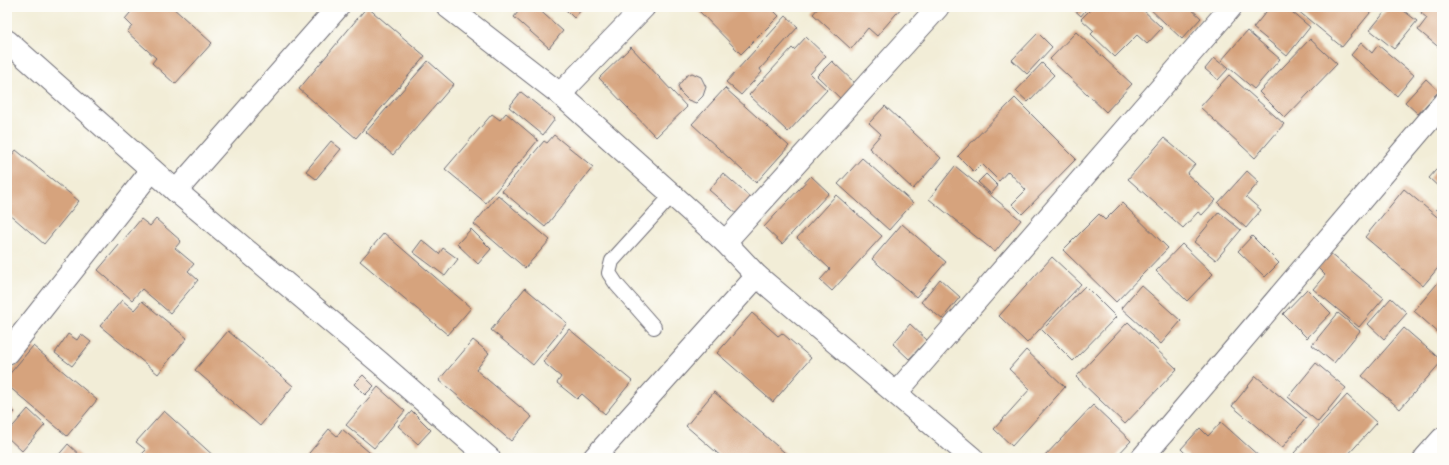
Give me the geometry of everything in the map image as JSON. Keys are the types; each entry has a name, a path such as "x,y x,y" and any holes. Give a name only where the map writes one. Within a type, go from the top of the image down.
{"street":[{"path":"176,191 338,7"},
{"path":"448,7 560,94 725,242 757,276 972,458"},
{"path":"560,94 644,7"},
{"path":"725,242 938,7"},
{"path":"896,394 1231,7"},
{"path":"7,41 176,191 379,362 489,458"},
{"path":"1142,458 1442,105"},
{"path":"7,353 152,170"},
{"path":"594,458 757,276"},
{"path":"1425,458 1442,439"}],"lane":[{"path":"654,327 609,274 612,261 672,194"}],"building":[{"path":"135,7 172,7 212,43 175,84 152,63 156,58 127,32 132,26 125,19"},
{"path":"367,7 425,56 356,138 299,89"},
{"path":"522,7 536,7 563,31 549,48 514,17"},
{"path":"563,7 584,7 574,18"},
{"path":"695,7 770,7 779,16 741,54"},
{"path":"819,7 902,7 877,36 868,28 851,49 813,14"},
{"path":"1071,7 1088,7 1081,16"},
{"path":"1093,7 1140,7 1162,28 1147,44 1137,35 1115,57 1091,34 1094,31 1081,19"},
{"path":"1148,7 1189,7 1201,18 1182,39"},
{"path":"1270,7 1286,7 1310,27 1287,56 1253,28"},
{"path":"1300,7 1375,7 1342,47 1297,10"},
{"path":"1389,7 1399,7 1417,21 1394,49 1370,30"},
{"path":"1426,7 1442,7 1442,50 1418,30 1427,18 1421,13"},
{"path":"786,16 798,27 760,69 762,72 741,95 726,82"},
{"path":"1247,31 1280,59 1254,89 1221,61"},
{"path":"1076,32 1132,84 1106,112 1050,59"},
{"path":"1038,33 1052,47 1027,74 1012,60"},
{"path":"806,37 826,56 810,74 827,90 788,132 749,95 792,48 794,50"},
{"path":"1310,39 1337,64 1285,118 1259,92"},
{"path":"1361,43 1372,53 1378,45 1414,75 1397,96 1351,55"},
{"path":"631,47 687,107 656,137 599,78"},
{"path":"1214,58 1228,69 1218,80 1205,69"},
{"path":"428,61 454,84 393,155 366,132"},
{"path":"832,61 858,86 843,101 817,76"},
{"path":"1042,63 1054,75 1028,102 1016,91"},
{"path":"692,73 701,77 706,87 703,96 696,103 688,100 680,92 678,86 686,76"},
{"path":"1229,75 1284,124 1255,158 1200,107"},
{"path":"1426,79 1439,91 1418,114 1405,102"},
{"path":"725,88 789,146 756,183 692,124"},
{"path":"521,92 555,119 543,135 509,107"},
{"path":"1015,98 1076,159 1022,214 1012,204 1026,190 1008,171 999,181 982,164 974,172 958,156"},
{"path":"885,106 941,158 913,189 869,148 881,134 869,123"},
{"path":"506,113 538,140 486,203 445,169 492,114 500,120"},
{"path":"554,135 593,167 545,227 502,191 544,141 547,143"},
{"path":"1164,138 1195,164 1187,174 1216,200 1202,215 1198,212 1183,228 1128,179"},
{"path":"331,141 341,149 316,179 306,171"},
{"path":"16,150 79,201 44,244 7,212 7,161"},
{"path":"862,158 913,203 889,230 838,184"},
{"path":"1442,163 1442,190 1429,178"},
{"path":"955,166 1021,220 995,252 929,199"},
{"path":"1247,171 1259,182 1246,197 1261,210 1246,228 1218,203"},
{"path":"723,173 752,199 738,215 709,190"},
{"path":"986,174 998,186 991,194 978,182"},
{"path":"811,176 829,193 782,244 764,227"},
{"path":"1404,189 1442,221 1442,263 1423,286 1365,237"},
{"path":"498,195 550,240 525,268 474,224"},
{"path":"836,195 882,236 832,291 820,280 830,269 797,238"},
{"path":"1442,202 1442,214 1436,209"},
{"path":"1122,203 1168,248 1116,302 1063,250 1099,214 1105,220"},
{"path":"1219,212 1241,230 1216,260 1194,242"},
{"path":"141,219 150,226 156,219 181,241 175,248 194,264 188,271 198,280 170,313 142,289 132,300 98,270"},
{"path":"902,224 946,262 916,297 872,259"},
{"path":"471,229 491,249 478,264 457,244"},
{"path":"384,233 471,308 448,335 360,261"},
{"path":"1252,236 1279,263 1265,277 1238,251"},
{"path":"422,240 439,254 443,248 458,259 445,276 413,252"},
{"path":"1182,244 1213,274 1187,301 1156,271"},
{"path":"1330,253 1384,298 1359,327 1313,289 1325,275 1318,268"},
{"path":"1052,257 1081,284 1027,343 999,316"},
{"path":"1442,278 1442,336 1414,311"},
{"path":"940,279 960,297 942,319 921,302"},
{"path":"1141,285 1181,321 1161,344 1121,308"},
{"path":"1085,286 1116,317 1073,361 1042,330"},
{"path":"525,288 567,323 533,365 491,330"},
{"path":"1307,289 1331,313 1307,338 1283,314"},
{"path":"1391,298 1407,313 1384,339 1368,324"},
{"path":"122,300 134,310 142,301 187,338 158,374 100,326"},
{"path":"752,313 778,336 782,333 811,358 773,402 717,353"},
{"path":"1338,313 1360,331 1334,363 1312,345"},
{"path":"1128,322 1177,369 1125,424 1076,377"},
{"path":"910,324 927,340 909,359 893,344"},
{"path":"1404,328 1442,361 1400,409 1362,376"},
{"path":"569,329 632,381 605,414 582,394 577,399 557,383 561,377 543,362"},
{"path":"228,331 293,386 260,426 195,370"},
{"path":"68,334 77,340 81,334 91,342 72,366 55,353"},
{"path":"473,340 489,353 476,370 532,417 511,441 439,380"},
{"path":"33,346 97,400 67,436 7,385 7,377"},
{"path":"1026,350 1065,387 1012,446 994,429 1030,389 1009,369"},
{"path":"1316,363 1346,388 1318,422 1288,397"},
{"path":"363,375 374,386 365,395 354,384"},
{"path":"1256,376 1306,418 1282,448 1232,406"},
{"path":"378,387 405,411 374,448 346,425"},
{"path":"714,392 791,458 723,458 686,426"},
{"path":"1347,395 1377,423 1345,458 1299,458 1294,453"},
{"path":"7,405 15,412 7,420"},
{"path":"1093,405 1131,441 1115,458 1043,458"},
{"path":"28,409 45,425 22,451 7,437 7,433"},
{"path":"164,411 216,458 142,458 140,456 146,450 136,442"},
{"path":"412,411 431,430 418,444 398,426"},
{"path":"1221,422 1261,458 1190,458 1181,449 1200,428 1208,436"},
{"path":"329,429 337,436 342,429 376,458 305,458"},
{"path":"68,444 83,458 56,458"}]}
